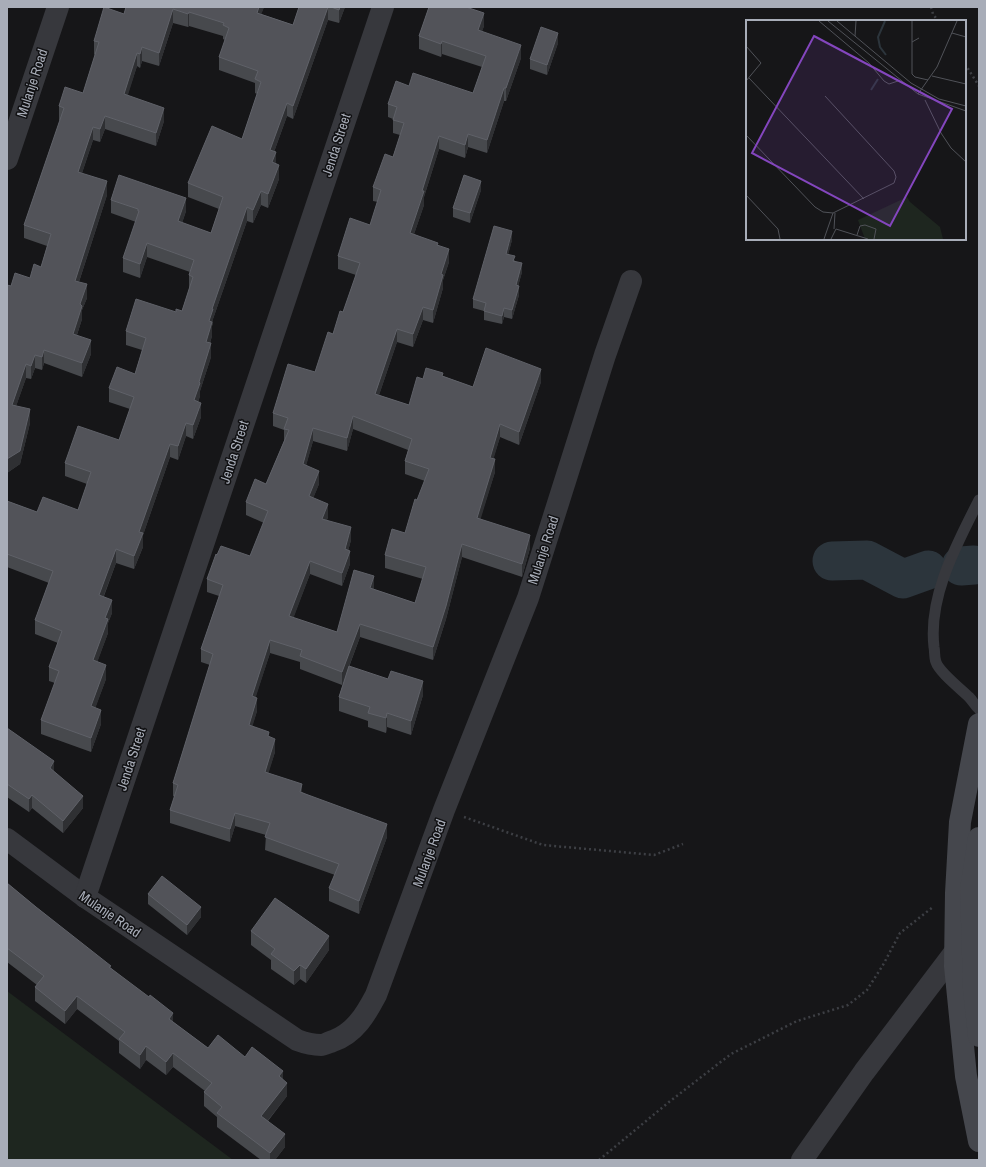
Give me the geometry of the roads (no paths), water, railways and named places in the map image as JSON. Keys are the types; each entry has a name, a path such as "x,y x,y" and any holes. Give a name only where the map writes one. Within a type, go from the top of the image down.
{"main road":[{"path":"979,724 960,822 969,891 974,990 979,1036"},
{"path":"979,838 955,952 955,966 966,1076 979,1141"}],"street":[{"name":"Mulanje Road","path":"7,158 58,7"},
{"name":"Jenda Street","path":"85,897 382,7"},
{"name":"Mulanje Road","path":"7,839 85,897 297,1040 310,1044 323,1045 342,1038 357,1025 367,1012 376,995 444,810 528,598 605,356 631,281"},
{"path":"802,1160 864,1072 955,952"}],"lane":[{"path":"979,500 950,559 941,586 934,616 933,640 936,662 946,675 971,699 979,709"}],"waterway":[{"path":"832,561 867,560 903,579 928,570"},
{"path":"961,566 974,565"}]}
